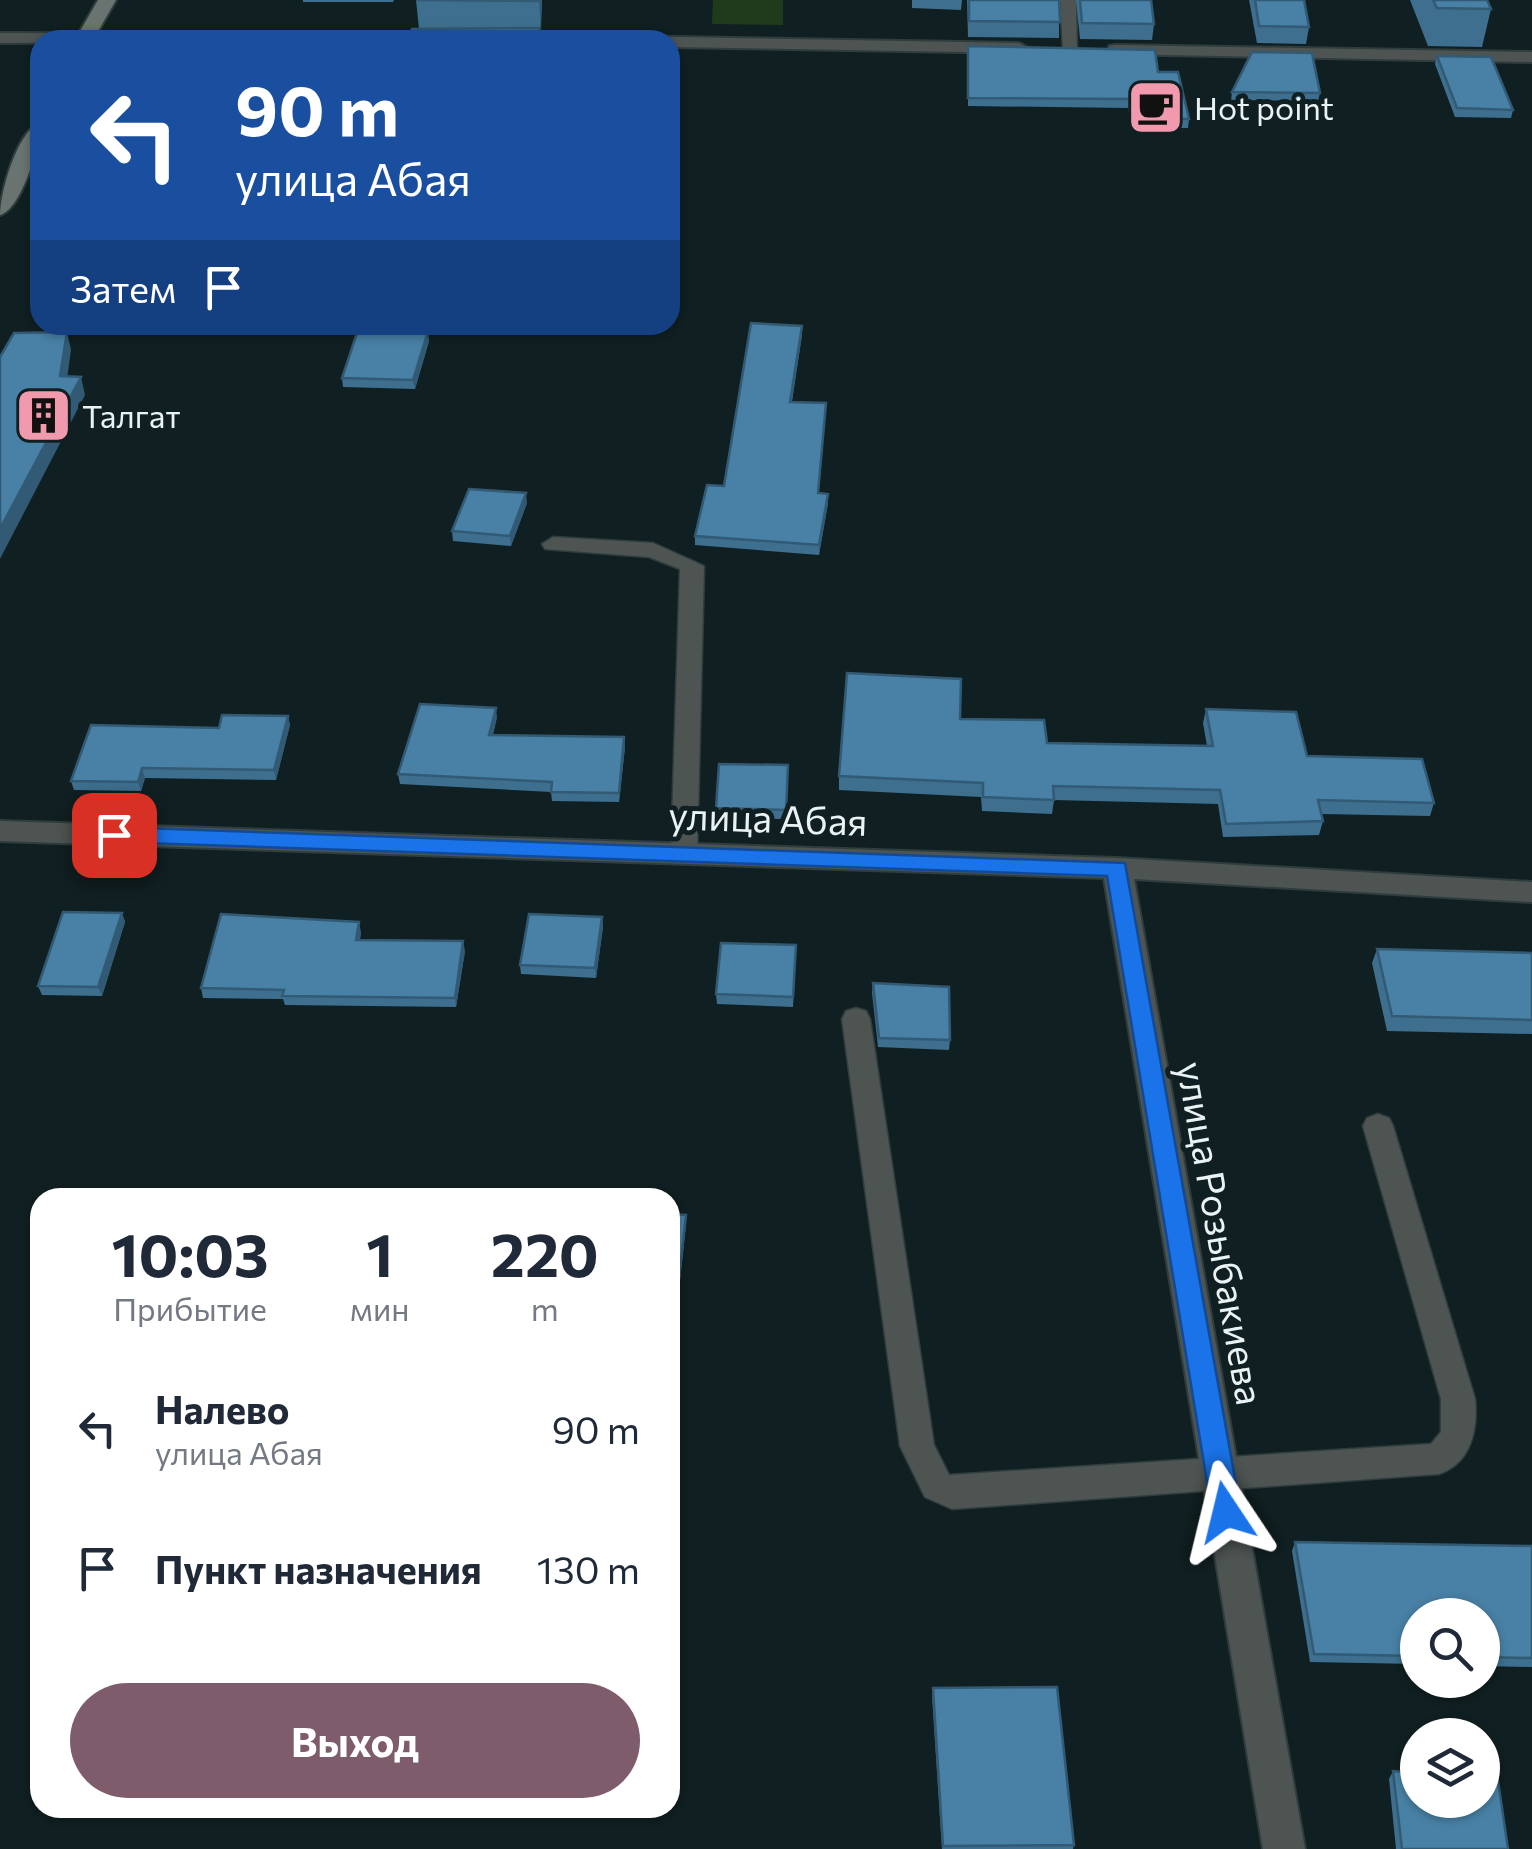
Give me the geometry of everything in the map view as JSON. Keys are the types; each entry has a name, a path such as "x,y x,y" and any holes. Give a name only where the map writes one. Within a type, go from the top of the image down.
{"street":[{"path":"90,30 107,0"},
{"path":"0,38 30,39"},
{"path":"680,39 1532,57"},
{"path":"0,209 30,149"},
{"name":"улица Абая","path":"0,831 1117,868 1532,892"},
{"name":"улица Розыбакиева","path":"1117,868 1284,1849"}],"lane":[{"path":"1052,48 1068,0"},
{"path":"553,544 654,550 692,566 684,854"},
{"path":"856,1019 917,1446 937,1486 952,1493 1439,1459 1453,1447 1461,1428 1458,1398 1378,1126"}],"green space":[{"path":"713,0 783,0 783,25 712,24"}],"building":[{"path":"969,0 1059,0 1060,22 969,21"},
{"path":"1080,0 1151,0 1154,24 1082,23"},
{"path":"1255,0 1304,0 1309,27 1259,26"},
{"path":"1433,0 1487,0 1491,9 1437,8"},
{"path":"539,28 539,30 412,30"},
{"path":"968,46 1155,50 1158,72 1178,72 1189,119 1132,118 1129,99 968,98"},
{"path":"1252,52 1312,53 1320,93 1232,92"},
{"path":"1437,56 1491,57 1513,110 1457,108"},
{"path":"751,323 802,326 790,402 826,403 818,493 828,494 819,545 695,536 707,485 724,486"},
{"path":"14,333 67,335 60,376 81,377 0,529 0,357"},
{"path":"356,335 427,335 413,380 342,378"},
{"path":"469,489 526,493 510,536 452,531"},
{"path":"847,673 961,679 960,719 1044,720 1047,743 1213,746 1206,709 1296,712 1307,756 1422,759 1434,803 1318,800 1323,821 1226,824 1220,790 1053,786 1054,800 983,797 983,783 839,776"},
{"path":"420,704 496,708 489,735 624,737 619,793 551,792 552,782 398,774"},
{"path":"222,715 288,716 274,770 142,768 138,782 71,781 91,725 219,728"},
{"path":"719,764 788,765 786,810 716,808"},
{"path":"63,912 122,913 98,987 38,986"},
{"path":"221,914 359,922 356,940 463,941 455,998 282,996 284,990 201,988"},
{"path":"529,914 602,917 595,968 520,965"},
{"path":"721,943 796,945 793,997 716,994"},
{"path":"1377,949 1532,953 1532,1020 1392,1016"},
{"path":"873,983 949,987 950,1040 879,1038"},
{"path":"680,1215 686,1215 680,1270"},
{"path":"1295,1542 1532,1546 1532,1658 1500,1657 1500,1598 1400,1598 1400,1656 1314,1654"},
{"path":"1057,1687 1074,1845 943,1846 933,1688"},
{"path":"1393,1771 1400,1772 1400,1818 1500,1818 1500,1795 1508,1849 1402,1849"}],"place":[{"name":"Hot point","path":"1155,107"},
{"name":"Талгат","path":"43,415"}],"route":[{"path":"114,835 1117,868 1226,1512"}]}
